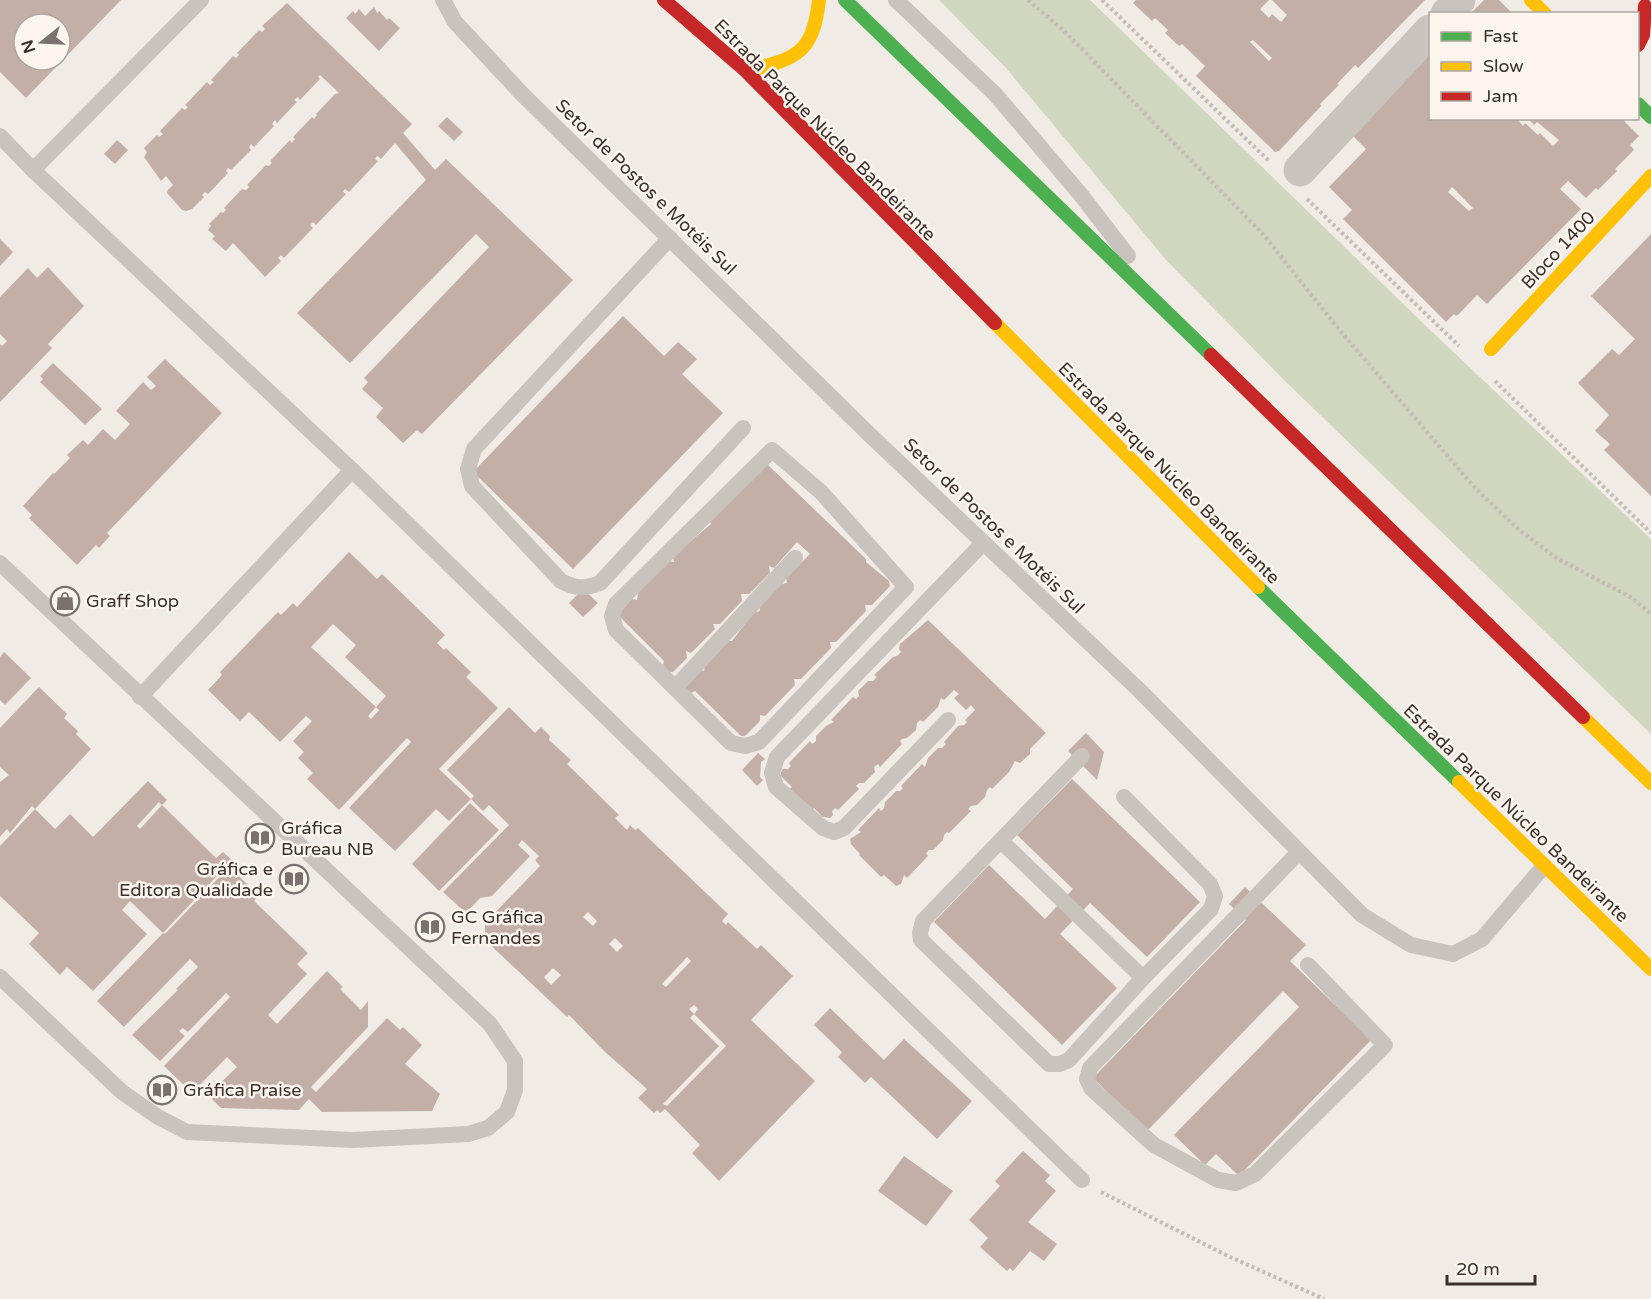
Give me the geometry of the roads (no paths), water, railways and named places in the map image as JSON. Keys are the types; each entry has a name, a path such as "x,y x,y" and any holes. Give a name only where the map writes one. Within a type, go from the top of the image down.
{"main road":[{"name":"Estrada Parque Núcleo Bandeirante","path":"664,0 746,71 1191,522 1651,969"},
{"path":"746,71 794,58 807,44 816,27 819,0"},
{"path":"845,0 1651,783"},
{"path":"1531,0 1543,12"},
{"path":"1639,43 1643,35 1645,6"},
{"path":"1639,105 1651,117"},
{"name":"Bloco 1400","path":"1491,349 1651,176"}],"street":[{"path":"1449,12 1459,0"},
{"path":"1294,178 1429,33"}],"lane":[{"path":"33,170 201,0"},
{"name":"Setor de Postos e Motéis Sul","path":"443,0 455,22 523,95 871,436 1138,689 1362,915 1411,945 1453,954 1482,939 1544,866"},
{"path":"896,0 995,94 1081,195 1189,335"},
{"path":"0,136 33,170 351,470 1082,1180"},
{"path":"670,238 474,449 468,469 472,486 561,581 572,587 584,589 600,584 743,428"},
{"path":"771,450 821,492 906,586 759,742 745,746 731,743 675,688 616,630 612,616 616,604 771,450"},
{"path":"140,697 351,470"},
{"path":"948,720 844,828 834,832 823,828 776,787 772,773 777,757 983,543"},
{"path":"675,688 795,558"},
{"path":"0,563 490,1024 514,1061 515,1090 507,1112 488,1128 468,1134 353,1140 187,1132 158,1117 122,1092 0,977"},
{"path":"1082,756 923,921 920,933 921,940 1049,1064 1060,1064 1070,1060 1143,978 1211,909 1215,896 1210,884 1124,797"},
{"path":"1001,841 1143,978"},
{"path":"1299,852 1090,1068 1087,1079 1091,1088 1154,1145 1218,1180 1236,1183 1255,1174 1385,1045 1308,965"}],"place":[{"name":"Graff Shop","path":"65,601"},
{"name":"Gráfica Bureau NB","path":"260,838"},
{"name":"Gráfica e Editora Qualidade","path":"294,879"},
{"name":"GC Gráfica Fernandes","path":"430,927"},
{"name":"Gráfica Praise","path":"162,1090"}]}
